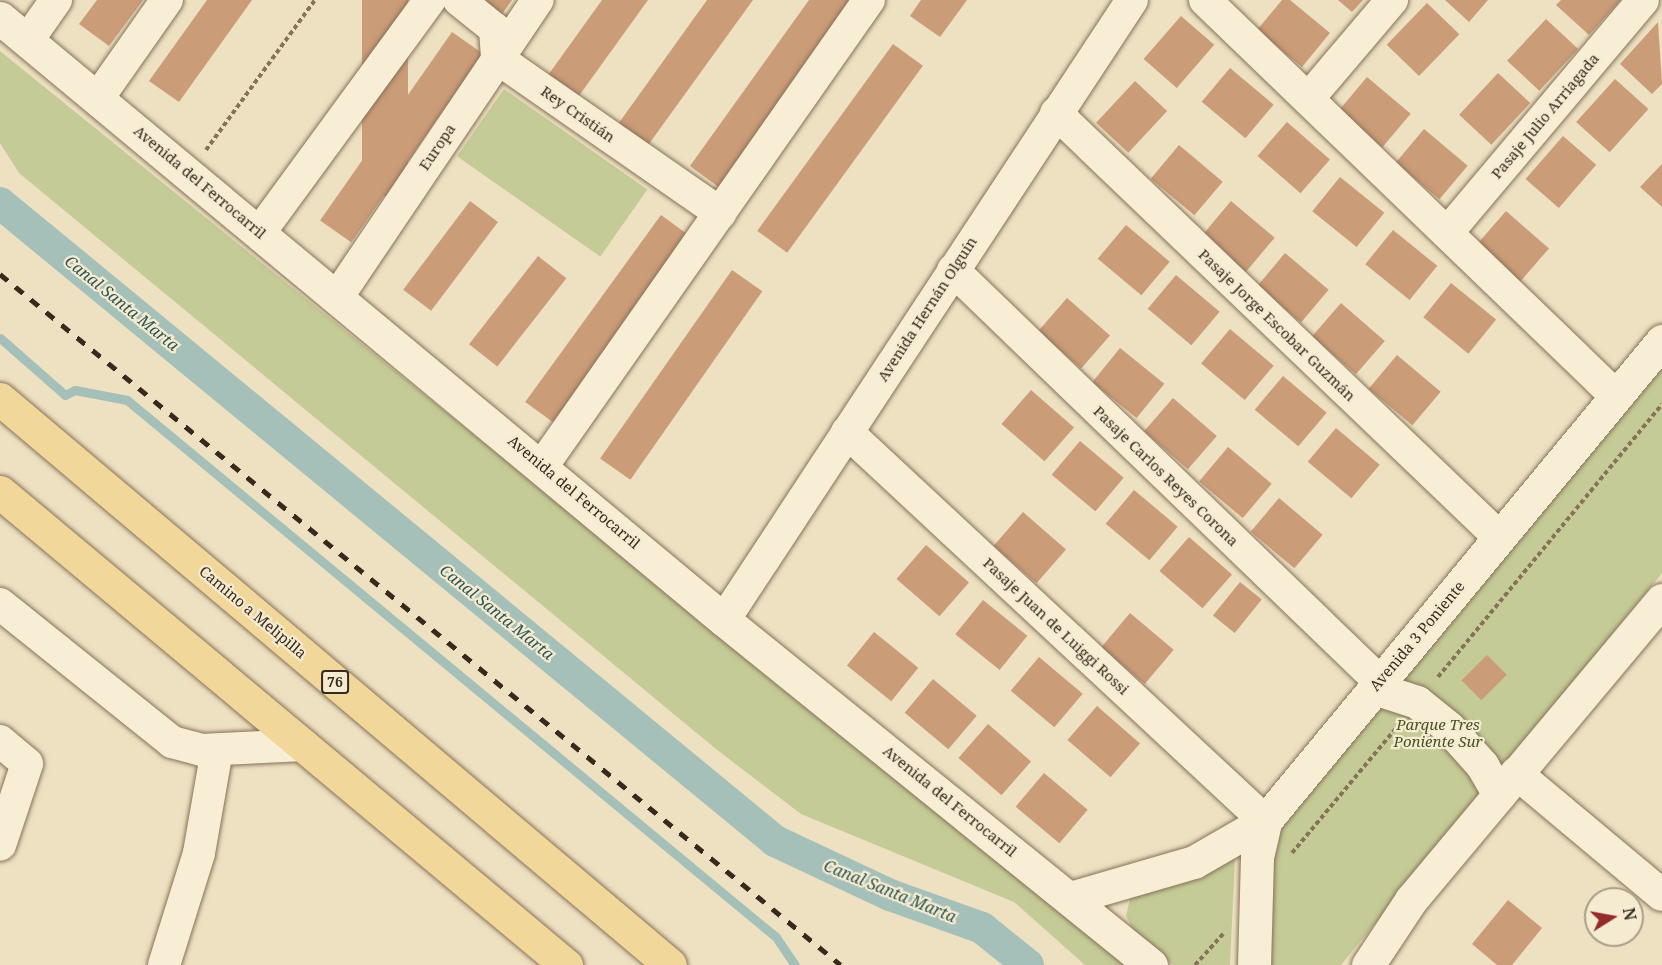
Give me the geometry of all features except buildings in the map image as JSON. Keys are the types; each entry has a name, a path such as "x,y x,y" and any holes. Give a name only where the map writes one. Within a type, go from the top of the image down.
{"main road":[{"name":"Avenida del Ferrocarril","path":"15,30 543,465 723,620 1151,965"},
{"name":"Avenida 3 Poniente","path":"1254,965 1257,857 1265,821 1662,341"},
{"name":"Camino a Melipilla","path":"0,399 670,965"},
{"path":"0,492 566,965"},
{"path":"1368,965 1411,900 1662,600"},
{"path":"1377,684 1417,702 1448,727 1482,765 1507,784"},
{"path":"1070,898 1194,862 1265,821"}],"street":[{"path":"15,30 56,0"},
{"path":"98,98 167,0"},
{"path":"260,232 430,0"},
{"path":"459,0 495,29 497,58"},
{"name":"Europa","path":"338,296 538,0"},
{"path":"543,465 869,0"},
{"name":"Avenida Hernán Olguín","path":"723,620 1132,0"},
{"path":"1205,0 1616,396"},
{"path":"1308,99 1392,0"},
{"name":"Pasaje Julio Arriagada","path":"1447,233 1643,0"},
{"name":"Rey Cristián","path":"497,58 720,213"},
{"name":"Pasaje Jorge Escobar Guzmán","path":"1056,113 1499,537"},
{"name":"Pasaje Carlos Reyes Corona","path":"953,270 1377,684"},
{"name":"Pasaje Juan de Luiggi Rossi","path":"847,432 1265,821"},
{"path":"0,604 130,713 172,742 217,750 303,745"},
{"path":"0,741 27,764 0,845"},
{"path":"164,965 199,853 217,750"},
{"path":"1507,784 1662,895"}],"path":[{"path":"190,172 315,0"}],"green space":[{"path":"0,51 1129,965 1085,965 1014,902 801,814 716,749 19,173 0,143"},
{"path":"504,89 647,189 600,257 457,156"},
{"name":"Parque Tres Poniente Sur","path":"1662,368 1662,573 1341,965 1262,965 1266,904 1280,822"},
{"path":"1235,857 1230,965 1173,965 1134,932 1126,916 1130,899 1143,888"}],"waterway":[{"name":"Canal Santa Marta","path":"0,203 775,841 890,895 982,928 1028,965"},
{"path":"0,338 65,395 75,390 127,400 776,937 795,965"}],"railway":[{"path":"0,274 841,965"}]}
